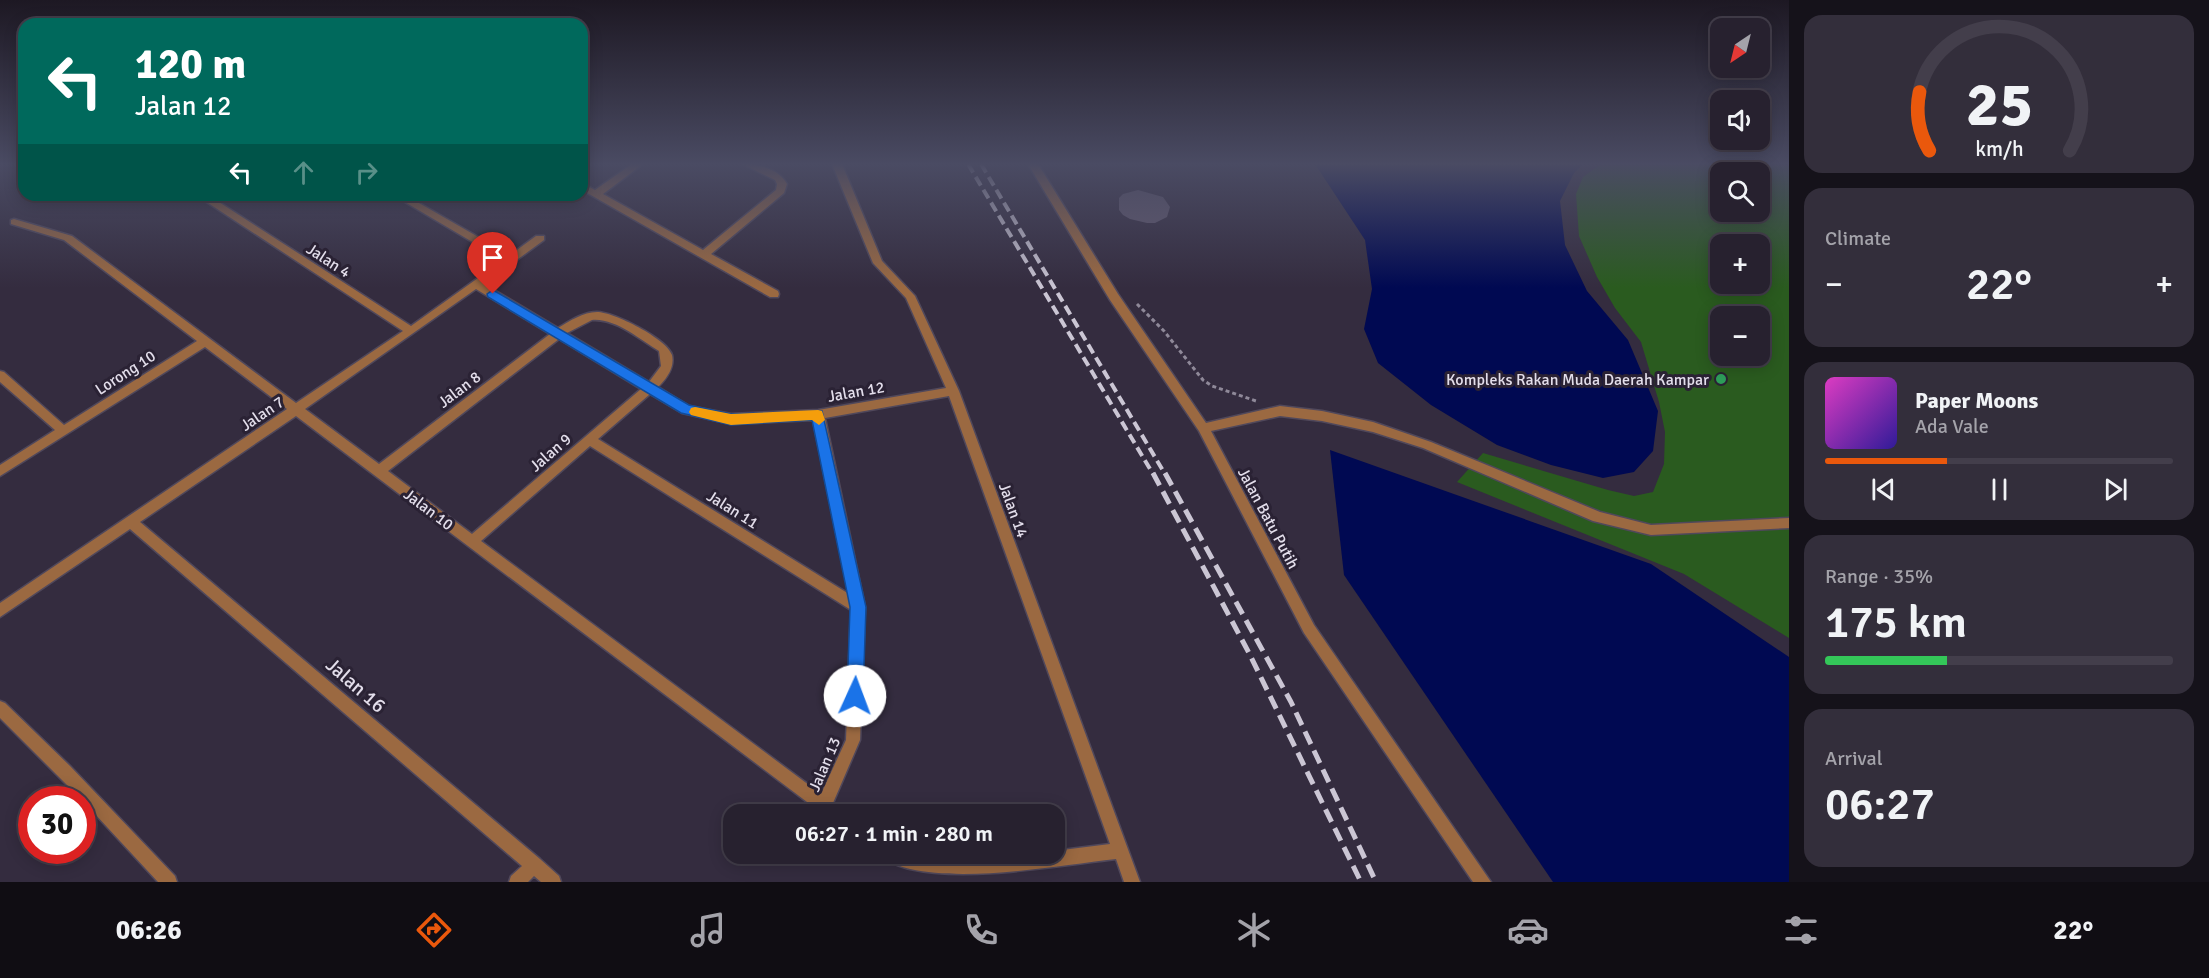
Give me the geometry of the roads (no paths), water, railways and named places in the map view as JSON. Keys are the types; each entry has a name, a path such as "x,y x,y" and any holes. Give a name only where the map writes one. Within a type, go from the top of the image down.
{"street":[{"name":"Jalan 4","path":"217,205 411,331"},
{"path":"416,205 490,248 506,263"},
{"path":"618,205 774,294"},
{"path":"703,255 764,205"},
{"name":"Jalan 14","path":"854,205 878,263 910,296 953,391 1132,882"},
{"name":"Jalan Batu Putih","path":"1058,205 1114,297 1203,428 1309,629 1483,882"},
{"name":"Jalan 10","path":"14,222 68,238 822,804"},
{"name":"Jalan 7","path":"0,611 411,331 540,238"},
{"name":"Jalan 12","path":"476,284 686,410 731,419 818,415 953,391"},
{"name":"Jalan 8","path":"379,471 559,333 577,322 597,315 638,333 664,349 667,356 665,373 650,388"},
{"name":"Lorong 10","path":"0,471 205,341"},
{"path":"0,375 63,431"},
{"name":"Jalan 9","path":"472,541 650,388"},
{"path":"1203,428 1280,411 1322,416 1373,427 1427,445 1598,517 1651,530 1789,523"},
{"name":"Jalan 13","path":"818,415 858,607 854,740 832,804"},
{"name":"Jalan 11","path":"590,440 858,607"},
{"name":"Jalan 16","path":"130,521 553,882"},
{"path":"0,708 64,771 169,882"},
{"path":"1065,856 1120,851"},
{"path":"929,864 950,867 982,864"},
{"path":"517,882 534,865"}],"railway":[{"path":"993,205 1153,474"},
{"path":"1005,205 1165,474"},
{"path":"1153,473 1249,653 1361,882"},
{"path":"1165,473 1291,702 1376,882"}],"place":[{"name":"Kompleks Rakan Muda Daerah Kampar","path":"1721,379"}]}
